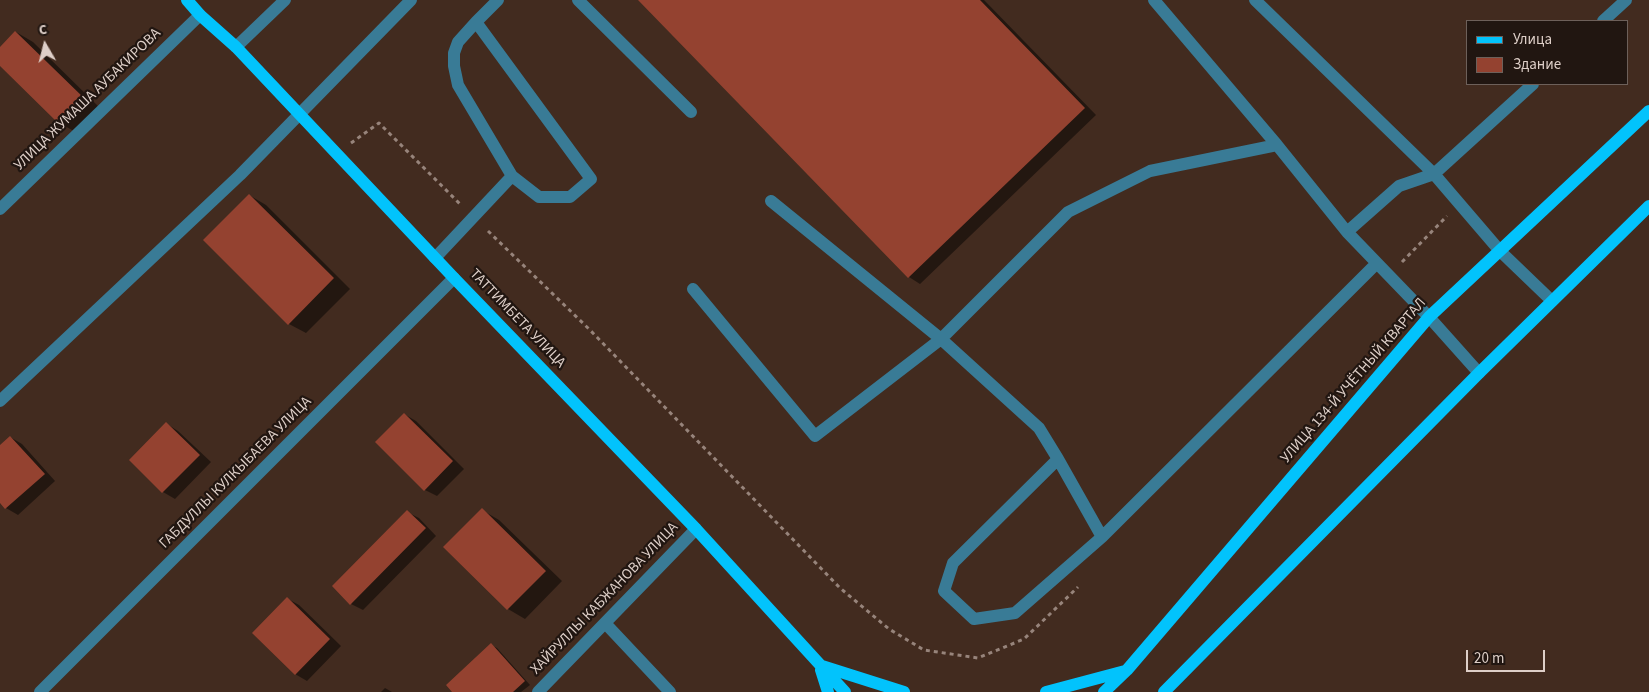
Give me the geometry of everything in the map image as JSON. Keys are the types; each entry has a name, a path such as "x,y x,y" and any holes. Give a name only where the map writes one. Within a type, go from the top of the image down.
{"main road":[{"name":"ТАТТИМБЕТА УЛИЦА","path":"187,0 200,15 236,47 454,278 696,529 845,692"},
{"name":"УЛИЦА 134-Й УЧЁТНЫЙ КВАРТАЛ","path":"1104,692 1128,670 1429,317 1649,111"},
{"path":"1164,692 1479,373 1649,206"},
{"path":"820,665 828,692"},
{"path":"820,665 904,692"},
{"path":"1046,692 1128,670"}],"street":[{"path":"236,47 285,0"},
{"path":"0,401 240,175 411,0"},
{"path":"476,22 590,179 570,197 539,197 512,176 458,84 454,66 454,53 458,42 476,22 498,0"},
{"path":"578,0 691,112"},
{"path":"1154,0 1278,145 1347,232 1429,317 1479,373"},
{"path":"1255,0 1434,174 1500,251 1552,301"},
{"path":"1603,20 1626,0"},
{"name":"УЛИЦА ЖУМАША АУБАКИРОВА","path":"0,209 200,15"},
{"path":"1347,232 1399,186 1434,174 1532,85"},
{"path":"693,289 815,436 941,339 1068,212 1150,171 1278,145"},
{"path":"435,258 512,176"},
{"path":"771,201 941,339 1039,428 1102,537"},
{"path":"1058,459 953,563 944,591 974,619 1015,613 1102,537 1376,264"},
{"name":"ГАБДУЛЛЫ КУЛКЫБАЕВА УЛИЦА","path":"40,692 454,278"},
{"name":"ХАЙРУЛЛЫ КАБЖАНОВА УЛИЦА","path":"538,692 696,529"},
{"path":"605,623 670,692"}],"path":[{"path":"1388,276 1460,204"}],"building":[{"path":"638,0 980,0 1085,108 908,278"},
{"path":"15,31 85,99 59,124 0,66 0,47"},
{"path":"249,194 334,278 288,325 203,240"},
{"path":"404,413 453,461 424,491 375,442"},
{"path":"166,422 200,455 162,493 129,460"},
{"path":"10,436 45,474 5,509 0,503 0,445"},
{"path":"482,508 546,571 507,610 443,547"},
{"path":"407,510 426,528 350,605 332,586"},
{"path":"287,597 330,639 295,675 252,633"},
{"path":"491,643 525,681 513,692 452,692 446,685"}]}
